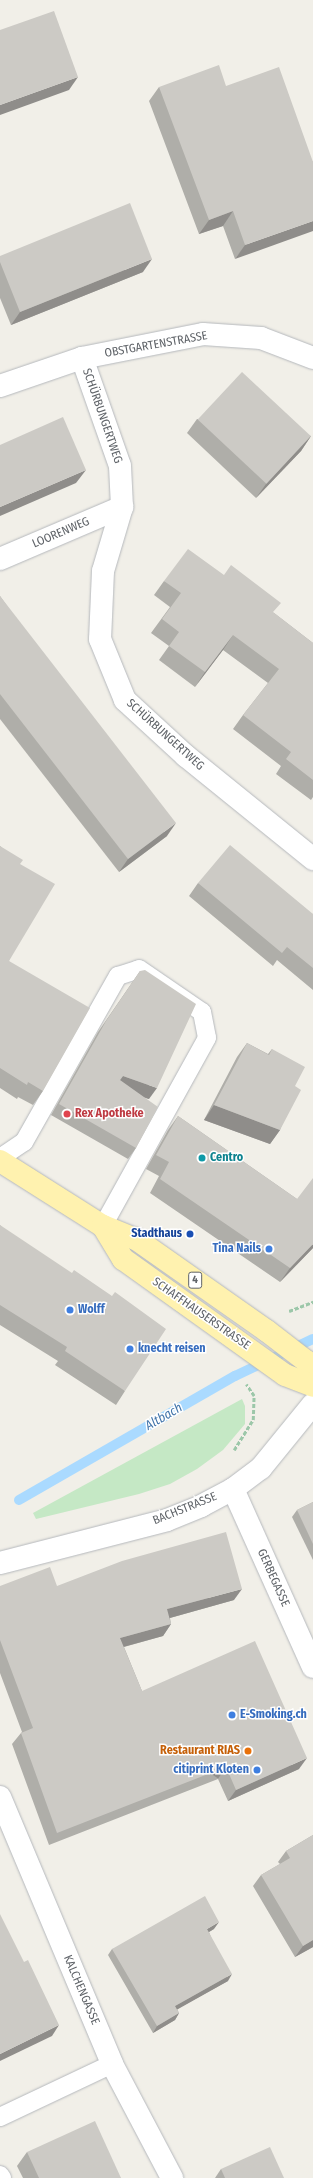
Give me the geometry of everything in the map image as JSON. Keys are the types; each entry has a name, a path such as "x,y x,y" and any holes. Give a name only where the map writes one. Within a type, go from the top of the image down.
{"main road":[{"name":"SCHAFFHAUSERSTRASSE","path":"0,1161 102,1226 136,1239 282,1342 309,1366"},
{"name":"SCHAFFHAUSERSTRASSE","path":"102,1226 123,1259 285,1375 313,1386"}],"street":[{"name":"OBSTGARTENSTRASSE","path":"0,386 82,358 203,334 261,338 313,358"},
{"name":"SCHÜRBUNGERTWEG","path":"82,358 120,466 122,507 103,571 100,639 125,700 186,756 313,860"},
{"name":"LOORENWEG","path":"0,559 122,507"},
{"name":"BACHSTRASSE","path":"0,1563 167,1520 233,1489 261,1468 313,1404"},
{"name":"GERBEGASSE","path":"233,1489 313,1667"},
{"name":"KALCHENGASSE","path":"0,1797 112,2064 172,2178"}],"lane":[{"path":"0,1158 24,1142 118,976 139,969 202,1012 207,1038 102,1226"},
{"path":"0,2117 112,2064"},
{"path":"0,2174 2,2178"}],"path":[{"path":"285,1313 313,1302"},
{"path":"232,1452 238,1447 253,1420 254,1396"}],"green space":[{"path":"242,1399 245,1406 245,1424 223,1450 197,1469 170,1484 139,1494 36,1519 33,1513"}],"building":[{"path":"54,11 78,77 0,105 0,30"},
{"path":"219,65 226,86 279,67 313,162 313,221 245,245 233,211 209,220 159,87"},
{"path":"130,203 152,259 20,312 0,262 0,256"},
{"path":"242,372 311,436 266,484 198,420"},
{"path":"63,417 86,470 0,507 0,445"},
{"path":"188,549 224,575 231,565 281,603 273,612 313,643 313,780 286,759 291,752 243,715 279,669 233,635 205,672 169,646 179,632 162,619 181,593 164,581"},
{"path":"0,596 176,823 128,859 0,694"},
{"path":"230,845 313,914 313,968 287,947 282,953 198,883"},
{"path":"0,846 23,860 20,864 55,884 9,961 90,1008 43,1091 28,1082 27,1085 0,1068"},
{"path":"145,970 196,1004 157,1088 123,1076 120,1080 158,1107 136,1148 59,1104 106,1021 140,971"},
{"path":"247,1043 269,1055 272,1049 305,1067 295,1086 301,1090 280,1130 214,1105"},
{"path":"178,1116 297,1199 313,1178 313,1244 290,1268 160,1179 169,1162 156,1155"},
{"path":"0,1225 72,1273 74,1270 112,1296 115,1292 166,1329 125,1391 65,1351 67,1347 0,1305"},
{"path":"313,1502 313,1544 297,1510"},
{"path":"226,1532 242,1589 167,1609 171,1624 120,1638 142,1691 255,1641 307,1758 236,1790 226,1767 57,1833 21,1733 33,1728 0,1640 0,1586 50,1567 57,1586 122,1561"},
{"path":"313,1835 313,1940 303,1946 261,1875 290,1858 286,1851"},
{"path":"205,1896 219,1922 207,1929 232,1974 175,2006 179,2013 157,2026 112,1949"},
{"path":"0,1914 24,1962 28,1960 59,2025 0,2054"},
{"path":"95,2121 121,2178 39,2178 27,2152"},
{"path":"270,2147 284,2178 225,2178 221,2169"}],"waterway":[{"name":"Altbach","path":"19,1500 235,1376 313,1339"}],"place":[{"name":"Rex Apotheke","path":"67,1114"},
{"name":"Centro","path":"202,1158"},
{"name":"Stadthaus","path":"190,1234"},
{"name":"Tina Nails","path":"269,1249"},
{"name":"Wolff","path":"70,1310"},
{"name":"knecht reisen","path":"130,1349"},
{"name":"E-Smoking.ch","path":"232,1715"},
{"name":"Restaurant RIAS","path":"248,1751"},
{"name":"citiprint Kloten","path":"257,1770"}]}
